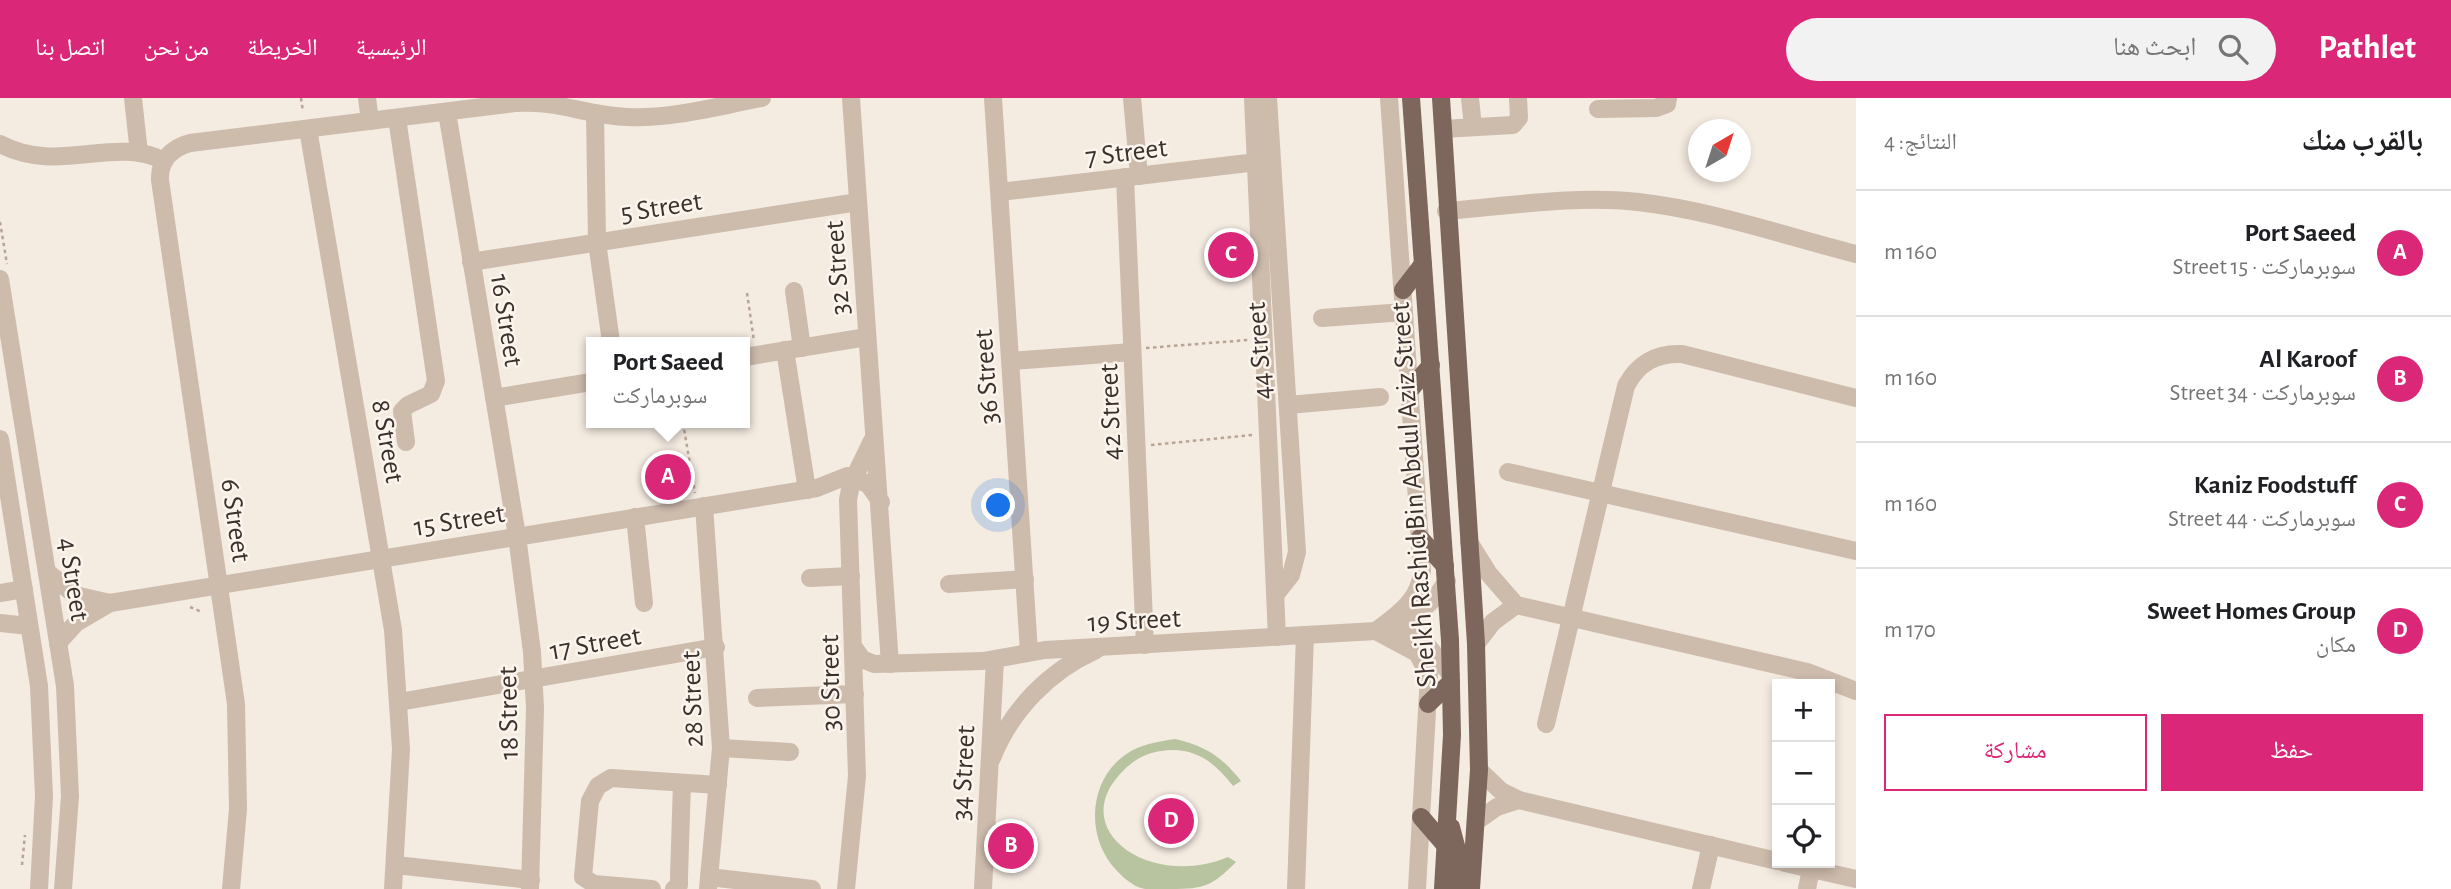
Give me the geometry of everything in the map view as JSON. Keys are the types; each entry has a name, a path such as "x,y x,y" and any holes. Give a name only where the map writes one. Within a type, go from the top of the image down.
{"main road":[{"name":"Sheikh Rashid Bin Abdul Aziz Street","path":"1411,98 1446,574 1451,679 1448,820 1443,889"},
{"name":"Sheikh Rashid Bin Abdul Aziz Street","path":"1441,98 1446,211 1476,644 1479,770 1471,889"},
{"path":"1403,289 1423,264"},
{"path":"1410,390 1431,365"},
{"path":"1420,538 1446,574"},
{"path":"1428,704 1451,679"},
{"path":"1421,817 1446,846"},
{"path":"1448,820 1459,851 1458,889"}],"street":[{"path":"134,98 139,153"},
{"path":"367,98 370,121"},
{"path":"0,144 41,158 139,153 163,161 178,148 190,144 532,102 585,106 625,117 655,117 762,98"},
{"name":"32 Street","path":"851,98 881,502"},
{"name":"36 Street","path":"993,98 1029,652"},
{"name":"42 Street","path":"1132,98 1132,351 1145,645"},
{"name":"44 Street","path":"1253,98 1277,637"},
{"name":"44 Street","path":"1268,98 1297,552 1291,575 1276,594"},
{"path":"1389,98 1422,571 1419,588 1410,602 1384,629 1411,648 1422,660 1429,675 1417,889"},
{"path":"1470,98 1473,127"},
{"path":"1443,129 1513,125 1518,118 1518,98"},
{"path":"1598,109 1656,108 1667,104 1668,98"},
{"path":"585,106 597,242 610,337"},
{"name":"16 Street","path":"447,111 517,536"},
{"path":"397,118 436,382 431,394 408,405 402,411 406,442"},
{"name":"8 Street","path":"308,129 382,557 399,702 400,796 393,889"},
{"name":"6 Street","path":"163,161 160,180 220,584 239,739 238,809 231,889"},
{"name":"7 Street","path":"1000,192 1257,162"},
{"path":"1446,211 1595,200 1636,201 1676,208 1856,254"},
{"name":"5 Street","path":"471,261 858,202"},
{"name":"4 Street","path":"4,278 65,686 70,759 63,889"},
{"path":"794,291 793,349 812,489 838,495 848,508"},
{"path":"1322,317 1404,312"},
{"path":"751,356 867,337"},
{"path":"1011,361 1132,351"},
{"path":"1546,724 1626,386 1639,367 1659,356 1682,354 1856,398"},
{"path":"494,398 586,383"},
{"path":"1288,405 1380,397"},
{"name":"32 Street","path":"855,477 874,435"},
{"name":"4 Street","path":"0,439 39,686 43,741 39,889"},
{"path":"1508,472 1856,551"},
{"name":"15 Street","path":"58,643 87,615 110,603 812,489 842,477 855,477"},
{"path":"855,477 868,484 881,502 885,664"},
{"name":"30 Street","path":"846,889 857,798 855,649 848,508 855,477"},
{"name":"28 Street","path":"701,507 716,647 721,748 709,883"},
{"path":"635,517 644,603"},
{"name":"18 Street","path":"517,536 534,679 531,885"},
{"path":"1468,540 1489,574 1516,605 1807,672 1856,691"},
{"name":"15 Street","path":"47,572 75,595 110,603"},
{"name":"19 Street","path":"885,664 995,660 1029,652 1384,629 1424,610 1446,574"},
{"path":"810,578 852,576"},
{"path":"948,584 1025,579"},
{"path":"0,593 24,589"},
{"path":"1476,644 1493,622 1516,605"},
{"path":"0,623 29,626"},
{"name":"19 Street","path":"1384,629 1427,645 1451,679"},
{"path":"1296,889 1305,635"},
{"path":"989,768 1010,725 1040,687 1070,664 1105,646"},
{"name":"17 Street","path":"399,702 716,647"},
{"path":"855,649 862,659 885,664"},
{"name":"34 Street","path":"983,889 995,660"},
{"path":"757,698 855,690 885,664"},
{"path":"721,748 790,752"},
{"path":"1479,770 1501,790 1519,800 1772,860"},
{"path":"652,889 594,884 583,877 590,801 598,786 611,779 718,785"},
{"path":"674,889 679,885 680,877 682,783"},
{"path":"1477,821 1496,807 1519,800"},
{"path":"1701,889 1711,845"},
{"path":"396,865 531,885"},
{"path":"985,867 991,889"},
{"path":"1807,868 1856,879"},
{"path":"1807,889 1811,869"},
{"path":"709,883 812,889"}],"path":[{"path":"0,222 4,278"},
{"path":"747,293 750,337"},
{"path":"1132,351 1265,338"},
{"path":"684,428 701,507"},
{"path":"1136,447 1269,433"},
{"path":"183,605 202,612"}],"green space":[{"path":"1175,739 1196,745 1212,754 1227,765 1241,781 1233,786 1218,769 1193,753 1173,750 1143,756 1120,774 1106,796 1104,816 1111,834 1126,849 1146,860 1172,866 1199,865 1228,857 1236,862 1214,881 1200,887 1145,889 1135,886 1122,876 1103,851 1095,822 1096,806 1105,778 1125,755 1155,742"}],"place":[{"name":"Kaniz Foodstuff","path":"1231,255"},
{"name":"Port Saeed","path":"668,477"},
{"name":"Sweet Homes Group","path":"1171,821"},
{"name":"Al Karoof","path":"1011,846"}]}
